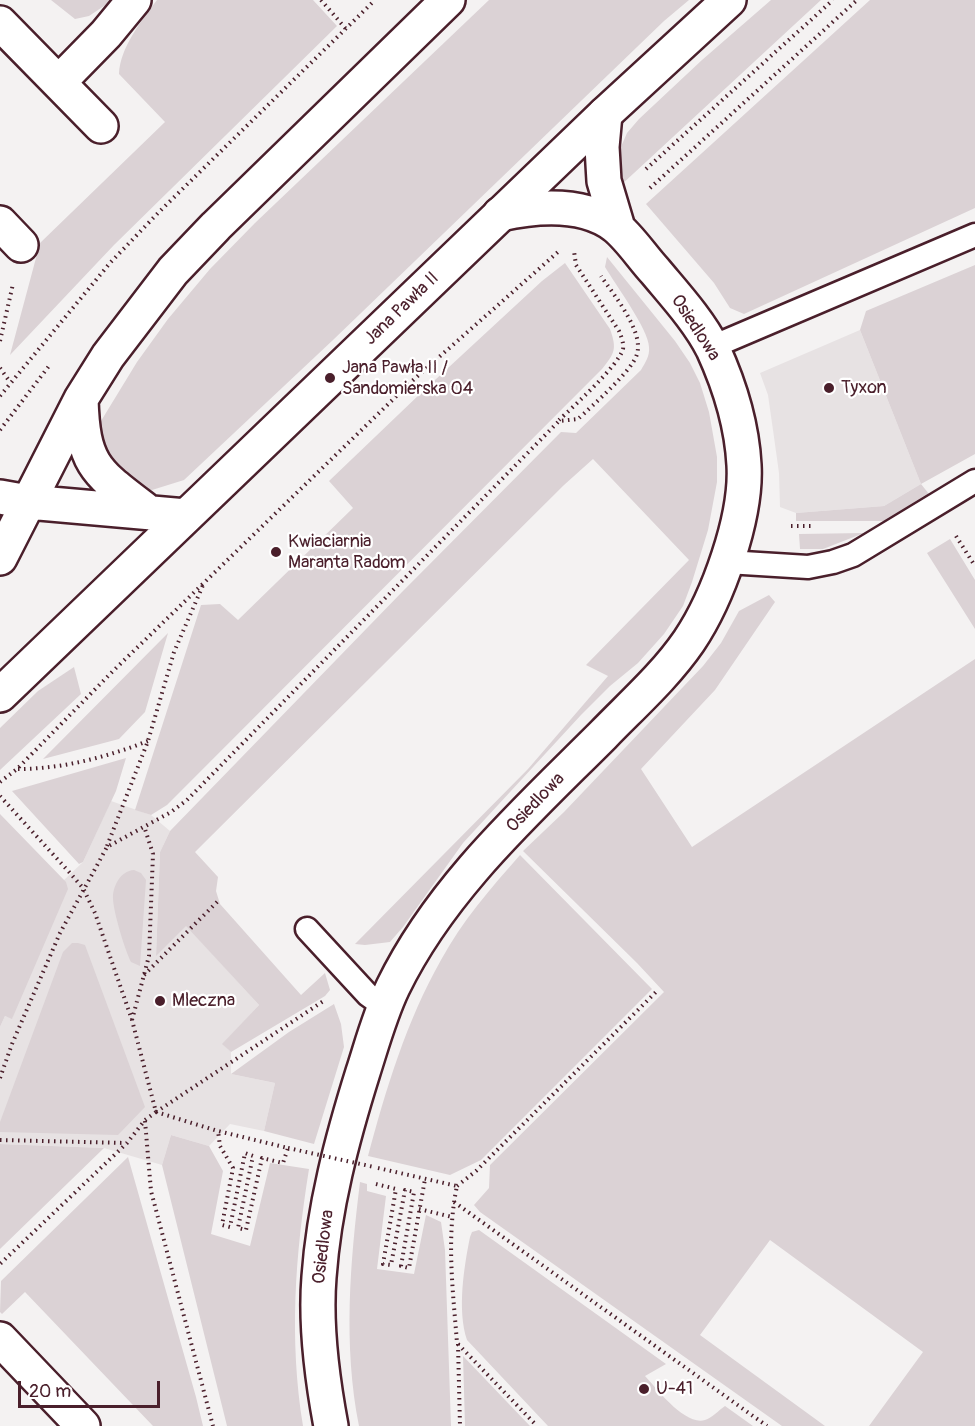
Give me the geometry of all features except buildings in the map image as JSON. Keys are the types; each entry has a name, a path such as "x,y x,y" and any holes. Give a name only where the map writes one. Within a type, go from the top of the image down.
{"street":[{"path":"58,82 106,34 134,0"},
{"path":"0,558 14,500 108,356 173,272 232,210 448,0"},
{"name":"Jana Pawła II","path":"0,695 500,214 729,0"},
{"path":"0,23 101,126"},
{"name":"Osiedlowa","path":"331,1426 324,1390 319,1328 319,1278 330,1197 339,1151 391,990 419,938 454,892 524,815 658,678 689,641 710,602 733,543 741,502 744,466 730,392 712,347 691,315 608,215 602,147 605,114"},
{"path":"500,214 524,209 547,208 608,215"},
{"path":"81,399 84,440 90,458 106,480 147,511"},
{"path":"14,500 186,516"},
{"path":"0,1339 83,1426"}],"lane":[{"path":"712,347 975,235"},
{"path":"727,562 808,567 833,562 853,555 975,480"},
{"path":"307,929 368,996 385,1007"}],"path":[{"path":"321,0 345,29"},
{"path":"0,396 78,300 142,230 375,0"},
{"path":"107,847 171,812 187,800 615,363 623,351 623,342 619,331 576,266 573,252 576,235 608,215 833,0"},
{"path":"642,195 857,0"},
{"path":"589,254 608,215"},
{"path":"0,341 11,234"},
{"path":"0,782 17,769 207,578 412,381 547,259 556,252 589,254"},
{"path":"559,421 578,419 630,366 638,354 638,343 628,316 589,254"},
{"path":"0,368 10,382"},
{"path":"955,533 975,566"},
{"path":"0,1078 12,1044 60,933 82,888 107,847 148,741 174,652 207,578"},
{"path":"17,769 45,769 125,750 148,741"},
{"path":"0,796 70,873 82,888 95,913 132,1020 156,1112"},
{"path":"132,1020 149,956 153,854 144,826"},
{"path":"143,976 219,900"},
{"path":"460,1426 458,1343 452,1255 452,1217 457,1186 476,1172 657,991"},
{"path":"0,1264 127,1143 145,1120 328,999"},
{"path":"156,1112 218,1131 457,1186"},
{"path":"145,1120 151,1191 213,1426"},
{"path":"218,1131 218,1140 233,1168 222,1225 230,1227 245,1153 253,1156 238,1228 246,1230 262,1158 283,1163 288,1148"},
{"path":"0,1140 127,1143"},
{"path":"371,1183 396,1189 383,1264 391,1265 405,1190 414,1192 401,1266 409,1268 425,1179"},
{"path":"454,1202 767,1426"},
{"path":"419,1211 452,1217"},
{"path":"458,1343 537,1426"}],"shaded area":[{"path":"51,0 113,0 89,16 75,19"},
{"path":"157,0 313,0 337,26 114,245 10,355 40,243 165,122 119,74 127,45"},
{"path":"489,0 689,0 664,21 184,480 152,490 136,487 108,467 99,431 101,421 137,362 168,319 210,269 255,223"},
{"path":"771,0 821,0 620,186 617,156 627,133 702,60"},
{"path":"870,0 975,0 975,208 744,314 730,308 714,283 646,204"},
{"path":"607,257 690,363 700,383 709,412 717,457 717,482 708,530 683,606 664,634 638,663 610,686 581,715 463,843 390,942 355,944 528,769 608,676 586,665 689,560 593,459 564,485 195,852 218,877 216,891 220,904 301,995 325,973 330,990 325,996 231,1052 222,1044 259,1005 186,926 156,956 160,852 170,831 561,432 576,433 641,370 649,353 648,339 605,267"},
{"path":"565,263 610,329 614,350 606,364 167,805 151,815 135,810 201,605 220,604 238,620 353,508 329,481 542,281"},
{"path":"975,265 975,454 921,484 860,330 866,311"},
{"path":"860,330 921,484 884,506 796,513 780,507 779,473 768,395 760,373"},
{"path":"921,484 929,494 885,521 796,521 796,513 884,506"},
{"path":"864,533 823,549 800,549 799,534"},
{"path":"950,539 975,580 975,629 927,553"},
{"path":"769,595 775,602 715,690 641,769 692,847 975,659 975,1426 869,1426 923,1352 770,1240 700,1335 825,1426 782,1426 480,1212 474,1205 489,1188 490,1165 664,992 523,851 564,812 703,666 721,643 739,611"},
{"path":"168,633 145,712 119,739 43,759"},
{"path":"74,667 81,694 0,770 0,728 38,691"},
{"path":"126,758 116,791 83,862 79,864 12,791"},
{"path":"111,801 151,815 170,831 160,852 156,955 186,925 259,1005 223,1044 231,1052 231,1074 275,1083 264,1131 230,1124 209,1146 171,1135 162,1165 104,1148 0,1144 0,1027 5,1016 12,1018 63,881 83,862"},
{"path":"0,814 66,882 68,889 12,1019 5,1016 0,1027"},
{"path":"520,855 652,989 481,1160 450,1175 368,1156 398,1056 429,983 449,946 468,918"},
{"path":"134,870 141,873 146,880 140,966 131,962 117,921 113,898 114,888 119,879 125,873"},
{"path":"72,943 85,945 145,1107 118,1135 0,1132 0,1122 63,952"},
{"path":"334,1004 341,1024 344,1047 314,1144 264,1131 275,1083 231,1074 289,1032"},
{"path":"171,1135 209,1146 223,1171 211,1234 250,1246 270,1163 309,1169 297,1266 295,1329 303,1426 227,1426 162,1165"},
{"path":"0,1144 104,1148 0,1249"},
{"path":"128,1157 203,1426 153,1426 25,1292 2,1314 0,1312 1,1281"},
{"path":"360,1182 367,1184 367,1191 386,1196 377,1269 414,1274 426,1215 441,1222 445,1250 451,1426 359,1426 351,1365 350,1304 353,1243"},
{"path":"479,1230 666,1364 645,1376 680,1412 697,1420 705,1420 725,1406 753,1426 548,1426 467,1340 462,1315 464,1275 470,1237 472,1232"},
{"path":"463,1356 530,1426 465,1426"}],"place":[{"name":"Jana Pawła II / Sandomierska 04","path":"330,378"},
{"name":"Tyxon","path":"829,388"},
{"name":"Kwiaciarnia Maranta Radom","path":"276,552"},
{"name":"Mleczna","path":"160,1001"},
{"name":"U-41","path":"644,1389"}]}
